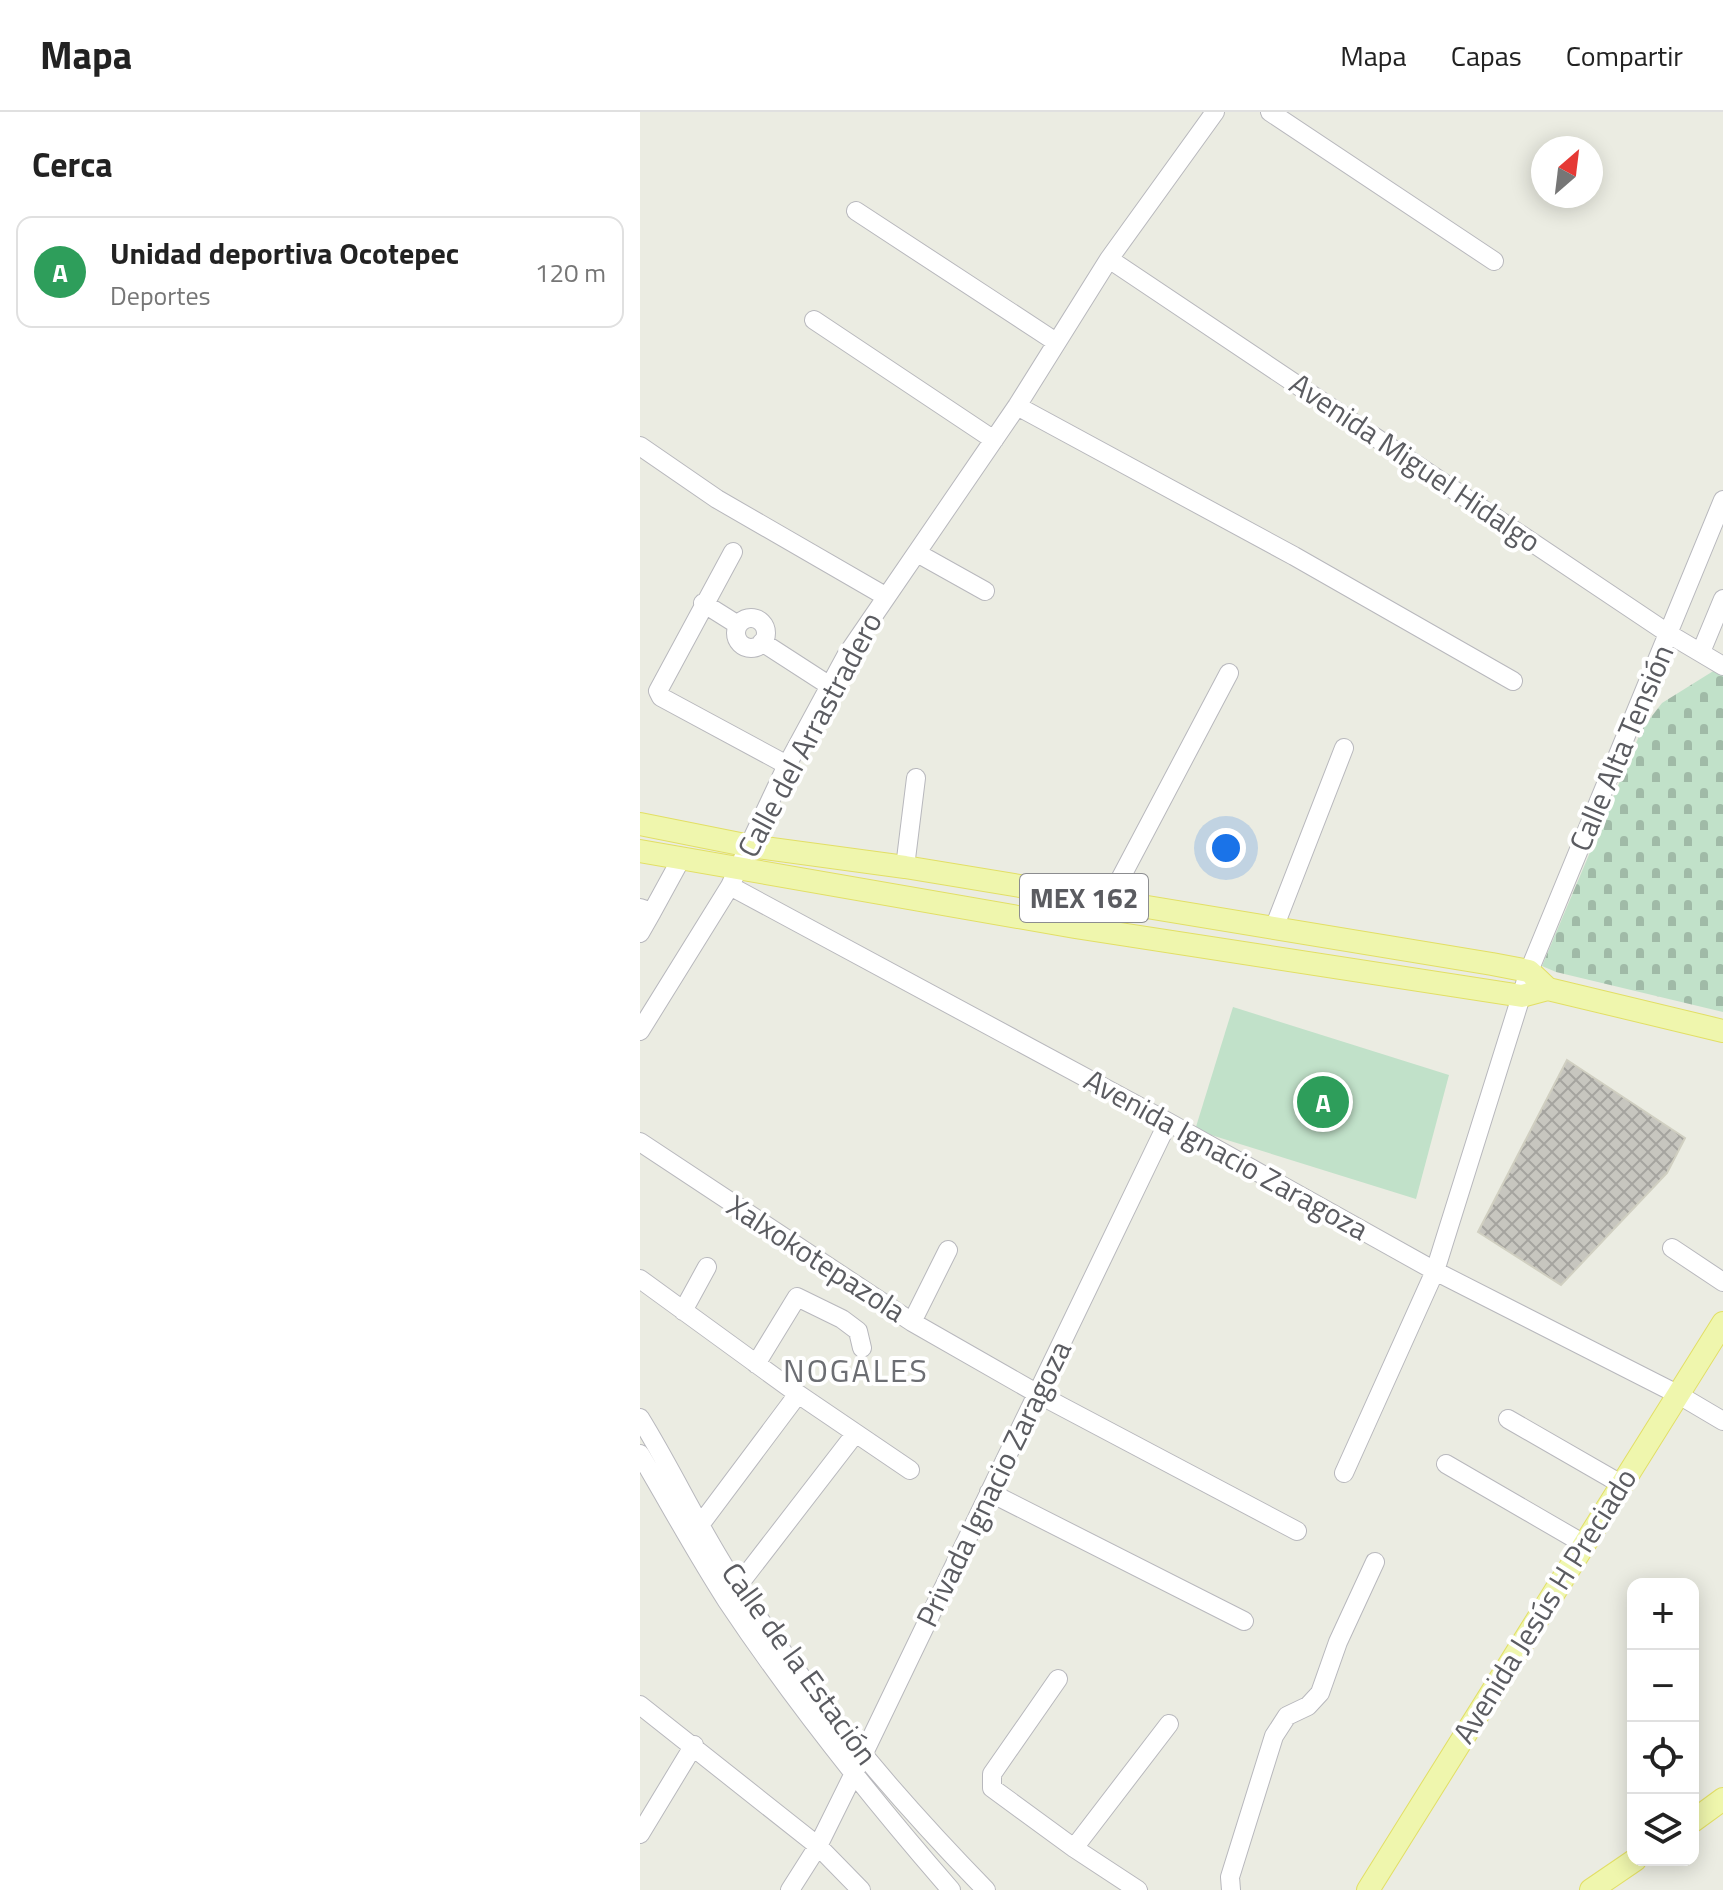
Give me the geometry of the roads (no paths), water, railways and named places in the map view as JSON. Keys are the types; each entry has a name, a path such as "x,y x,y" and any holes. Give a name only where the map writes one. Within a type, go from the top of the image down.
{"main road":[{"name":"MEX 162","path":"640,824 750,846 905,867 1529,971 1548,989"},
{"name":"MEX 162","path":"640,851 681,859 734,878 1522,996 1548,989 1723,1031"},
{"name":"Avenida Jesús H Preciado","path":"1368,1890 1723,1323"},
{"path":"1699,1817 1723,1799"},
{"path":"1591,1890 1627,1865"}],"street":[{"name":"Calle del Arrastradero","path":"640,1031 734,878 787,765 830,686 885,596 1017,406 1109,259 1215,112"},
{"path":"1270,112 1494,261"},
{"path":"856,211 1056,342"},
{"name":"Avenida Miguel Hidalgo","path":"1109,259 1669,634 1723,666"},
{"path":"814,320 994,440"},
{"path":"1017,406 1294,556 1513,681"},
{"path":"640,446 717,499 885,596"},
{"name":"Calle Alta Tensión","path":"1344,1473 1435,1271 1529,971 1723,500"},
{"path":"733,552 658,691 661,697 787,765"},
{"path":"917,553 985,591"},
{"name":"Calle Alta Tensión","path":"1701,652 1723,599"},
{"path":"703,603 738,625 736,637 739,643 751,648 762,642 830,686"},
{"path":"1108,902 1229,673"},
{"path":"1274,928 1344,748"},
{"path":"905,867 916,778"},
{"path":"640,933 646,910 681,859"},
{"name":"Avenida Ignacio Zaragoza","path":"734,878 1435,1271 1679,1395 1723,1421"},
{"name":"Privada Ignacio Zaragoza","path":"790,1890 818,1846 863,1755 1168,1122"},
{"name":"Xalxokotepazola","path":"640,1142 912,1322 1038,1394 1297,1531"},
{"path":"1672,1248 1723,1282"},
{"path":"912,1322 948,1250"},
{"path":"683,1311 707,1267"},
{"path":"640,1279 798,1394 910,1470"},
{"path":"756,1364 797,1297 842,1319 858,1331 862,1348"},
{"path":"689,1540 798,1394"},
{"name":"Calle de la Estación","path":"640,1418 737,1587 863,1755 933,1836 986,1890"},
{"path":"1508,1419 1621,1484"},
{"path":"737,1587 855,1434"},
{"name":"Calle de la Estación","path":"640,1454 727,1600 803,1709 951,1890"},
{"path":"1446,1464 1584,1544"},
{"path":"989,1492 1244,1621"},
{"path":"1231,1890 1230,1877 1274,1736 1287,1716 1308,1706 1320,1693 1338,1642 1375,1562"},
{"path":"1058,1679 992,1774 992,1788 1138,1890"},
{"path":"640,1705 818,1846 861,1890"},
{"path":"1074,1848 1169,1724"},
{"path":"640,1834 694,1745"}],"place":[{"name":"Unidad deportiva Ocotepec","path":"1323,1102"}],"district":[{"name":"NOGALES","path":"856,1371"}]}
